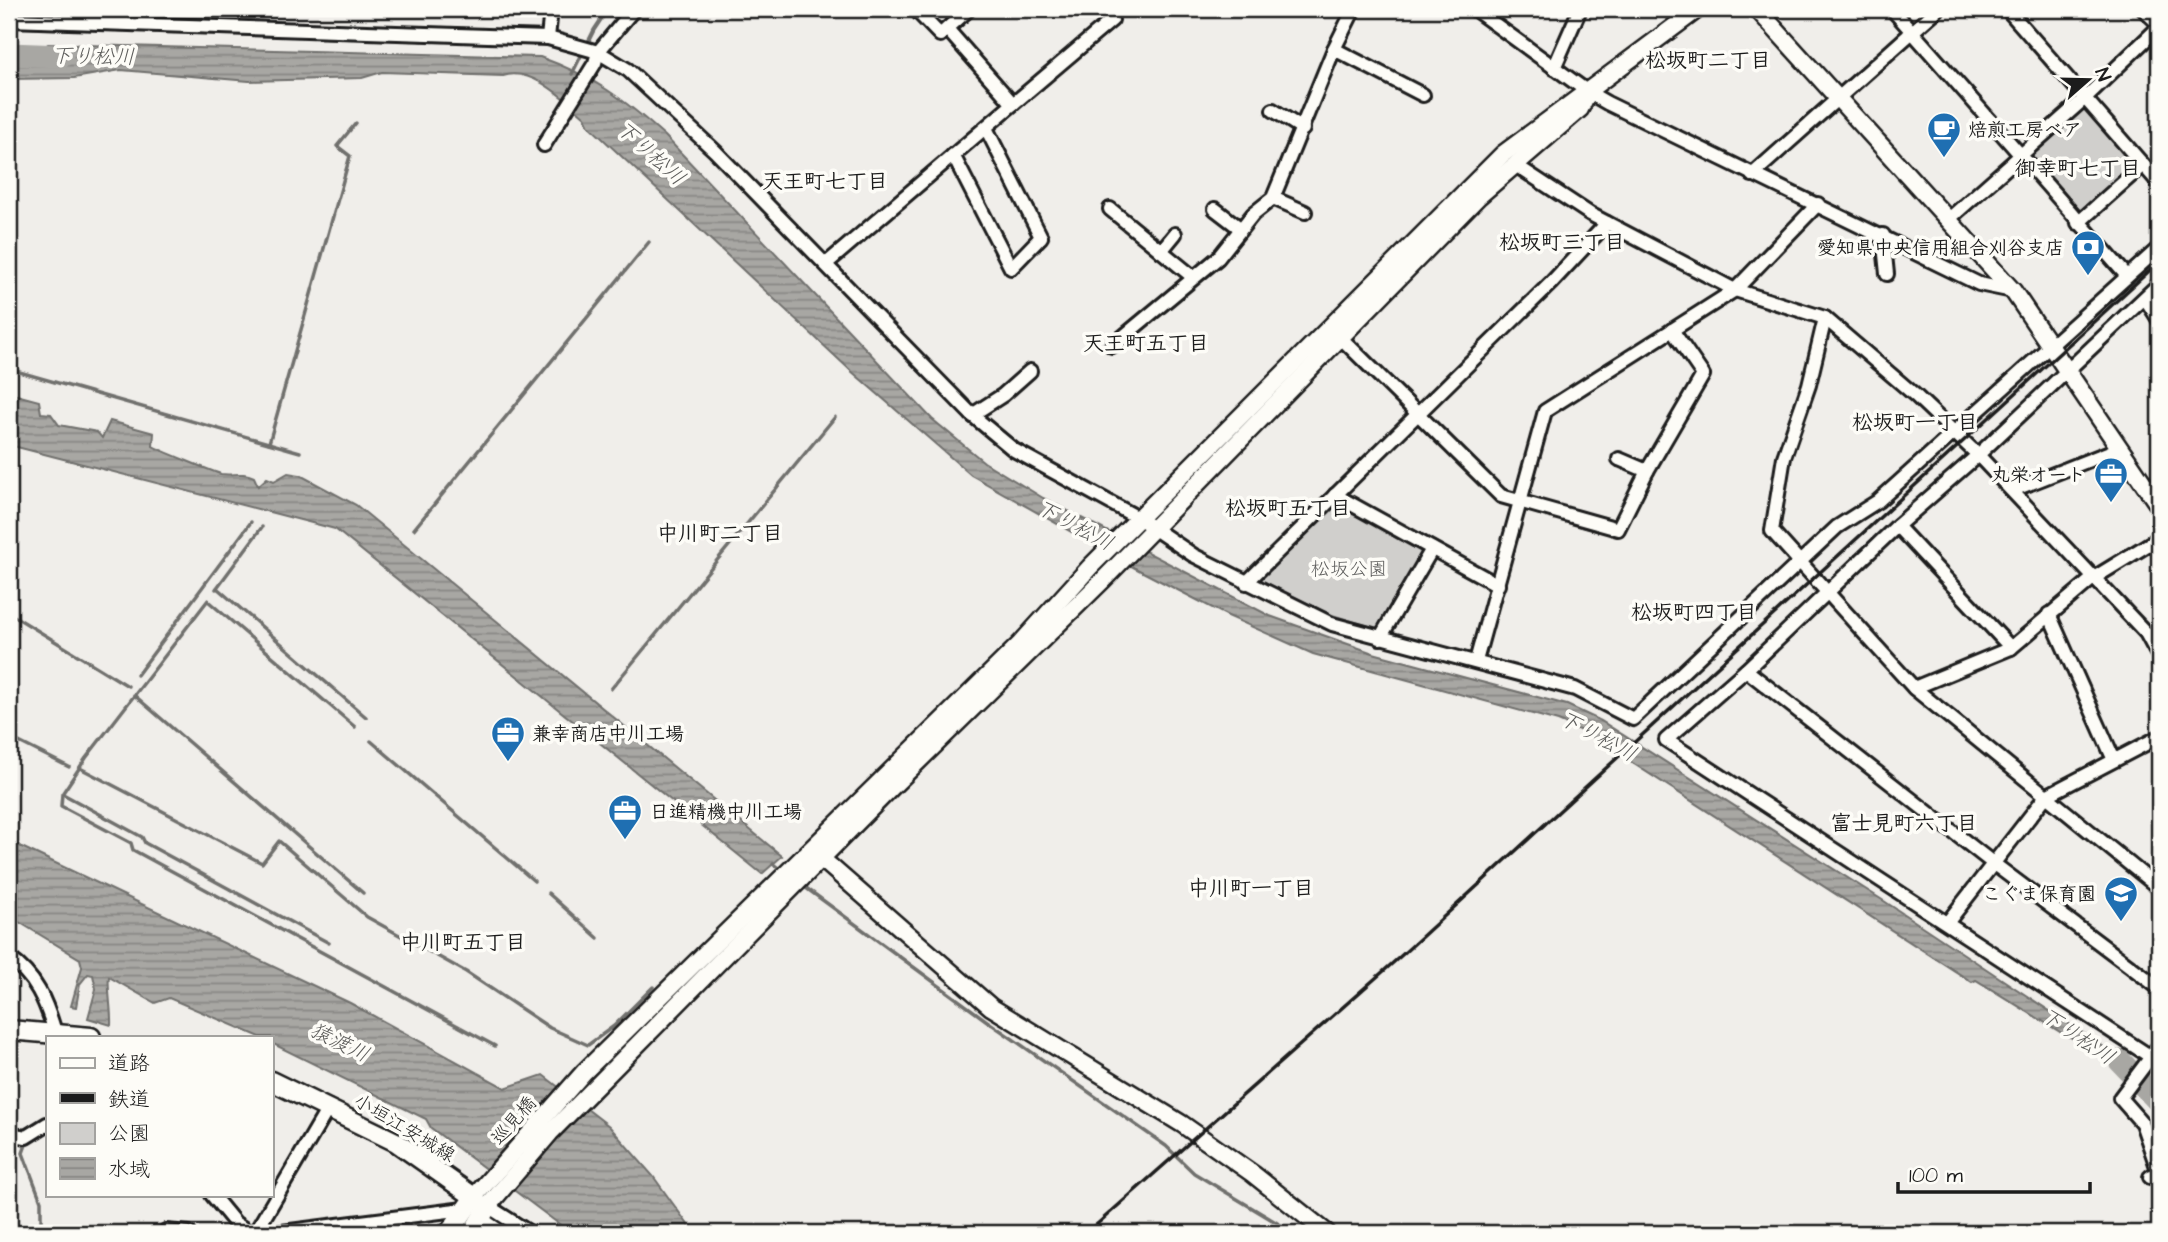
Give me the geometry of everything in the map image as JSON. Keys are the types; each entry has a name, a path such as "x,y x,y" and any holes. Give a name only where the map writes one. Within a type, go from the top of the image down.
{"main road":[{"path":"9,1030 81,1036"},
{"name":"小垣江安城線","path":"273,1082 396,1142 478,1211"},
{"path":"449,1233 478,1211"}],"street":[{"path":"548,38 551,9"},
{"path":"544,145 596,55 634,9"},
{"path":"915,9 940,35 970,9"},
{"path":"826,264 1112,20 1102,9"},
{"path":"1112,346 1218,258 1253,214 1273,198 1334,49 1354,9"},
{"path":"1474,9 1588,92 1752,175 1884,235 1979,284 2013,291"},
{"path":"1554,68 1580,9"},
{"path":"478,1211 550,1133 596,1090 799,870 1104,580 1145,524 1503,154 1578,95 1588,92 1698,9"},
{"path":"1757,9 2013,291 2159,506"},
{"path":"1892,9 2127,276"},
{"path":"1752,175 1938,9"},
{"path":"2007,9 2159,183"},
{"path":"1949,219 2085,98 2158,22 2143,9"},
{"path":"9,20 548,38 579,47 628,70 715,151 972,415 1014,450 1145,524 1193,555 1332,624 1575,690 1633,719 1837,527 1878,501 2159,248"},
{"path":"947,29 1013,104"},
{"path":"1334,49 1423,95"},
{"path":"816,855 1096,563 1145,524 1341,338 1479,196 1580,109 1588,92"},
{"path":"1273,110 1303,129"},
{"path":"953,155 1011,268 1041,237 986,128"},
{"path":"1514,164 1607,223 1735,290 1825,318 1954,431 2013,490 2092,579 2146,633 2159,657"},
{"path":"2078,223 2143,165"},
{"path":"1273,198 1305,212"},
{"path":"1476,661 1545,411 1735,290 1818,204"},
{"path":"1110,209 1193,277"},
{"path":"1215,209 1241,229"},
{"path":"1246,583 1551,283 1607,223"},
{"path":"1161,251 1175,234"},
{"path":"1884,235 1887,274"},
{"path":"1979,284 1988,281 1992,274 1988,262"},
{"path":"2152,1062 1947,923 1666,740 1746,670 2159,284"},
{"path":"2145,298 2159,320"},
{"path":"1825,318 1809,385 1784,457 1772,531 1914,688 2159,888"},
{"path":"1341,338 1502,496 1618,528 1647,471 1703,375 1672,330"},
{"path":"972,415 1003,395 1030,371"},
{"path":"2013,490 2120,448"},
{"path":"1619,459 1647,471"},
{"path":"1335,495 1498,585"},
{"path":"1897,526 2011,648"},
{"path":"1914,688 2011,648 2092,579 2159,538"},
{"path":"1380,638 1432,549"},
{"path":"2049,614 2114,760"},
{"path":"1746,670 1994,864 2159,988"},
{"path":"1947,923 2046,796 2159,737"},
{"path":"816,855 991,1007 1182,1124 1253,1174 1327,1233"},
{"name":"巡見橋","path":"478,1211 584,1072 780,891"},
{"path":"9,958 22,967 40,990 62,1034"},
{"path":"2150,1177 2156,1173 2157,1167 2142,1123 2120,1098 2152,1062 2159,1046"},
{"path":"213,1196 235,1223 252,1233 329,1107"},
{"path":"9,1134 26,1137 46,1125"},
{"path":"478,1211 498,1230 496,1233"},
{"path":"274,1233 478,1211 530,1233"},
{"path":"166,1231 189,1233"}],"green space":[{"path":"2085,108 2135,165 2081,212 2032,156"},
{"name":"松坂公園","path":"1337,503 1426,553 1379,629 1332,615 1259,580"}],"water":[{"path":"48,44 540,57 576,72 621,100 665,136 932,419 984,462 1043,498 1270,616 1373,653 1567,705 1601,721 1884,901 2137,1069 2129,1081 2121,1065 2102,1050 2065,1035 1976,980 1972,982 1586,733 1558,721 1313,654 1228,616 1135,568 971,475 850,370 589,126 585,117 536,80 514,74 503,76 382,72 362,78 249,81 121,70 74,78 9,79 9,59 26,59"},
{"path":"9,393 39,401 41,413 51,414 59,425 97,432 102,438 110,421 154,433 153,446 217,473 249,475 254,477 258,486 267,478 274,481 288,473 300,475 356,505 782,856 762,874 335,529 9,445"},
{"name":"猿渡川","path":"9,841 350,1003 505,1088 543,1075 609,1126 653,1176 694,1233 571,1233 431,1128 426,1119 273,1044 273,1036 258,1036 169,998 155,1003 109,977 111,1025 88,1018 96,989 93,975 88,974 80,984 76,1007 71,1006 82,967 80,959 9,916"}],"waterway":[{"path":"572,74 608,9"},
{"name":"下り松川","path":"9,54 62,56"},
{"path":"269,443 350,156 337,146 356,123"},
{"path":"414,529 649,242"},
{"path":"9,369 300,452"},
{"path":"611,689 835,417"},
{"path":"137,675 251,522"},
{"path":"216,589 262,527"},
{"path":"217,588 366,717"},
{"path":"208,600 86,758 62,794 61,806 131,843 133,850 495,1046"},
{"path":"208,601 355,727"},
{"path":"9,613 128,686"},
{"path":"134,695 363,893"},
{"path":"9,737 69,767"},
{"path":"371,741 534,881"},
{"path":"80,768 262,863 279,841 367,917 466,972 550,1028 588,1045 614,1026 653,987"},
{"path":"63,794 142,837 145,843 329,943"},
{"path":"773,864 782,871"},
{"path":"802,885 987,1021 1166,1146 1194,1173 1294,1233"},
{"path":"548,893 598,938"},
{"name":"下り松川","path":"2120,1061 2159,1102"},
{"path":"27,1142 23,1153 41,1201 41,1233"}],"railway":[{"path":"1087,1233 1403,954 2159,262"}],"place":[{"name":"焙煎工房ベア","path":"1944,159"},
{"name":"愛知県中央信用組合刈谷支店","path":"2088,277"},
{"name":"丸栄オート","path":"2111,504"},
{"name":"兼幸商店中川工場","path":"508,763"},
{"name":"日進精機中川工場","path":"625,841"},
{"name":"こぐま保育園","path":"2121,923"}],"district":[{"name":"松坂町二丁目","path":"1708,60"},
{"name":"御幸町七丁目","path":"2078,168"},
{"name":"天王町七丁目","path":"825,181"},
{"name":"松坂町三丁目","path":"1562,242"},
{"name":"天王町五丁目","path":"1146,343"},
{"name":"松坂町一丁目","path":"1915,422"},
{"name":"松坂町五丁目","path":"1288,508"},
{"name":"中川町二丁目","path":"720,533"},
{"name":"松坂町四丁目","path":"1694,612"},
{"name":"富士見町六丁目","path":"1904,823"},
{"name":"中川町一丁目","path":"1251,888"},
{"name":"中川町五丁目","path":"463,942"}]}
